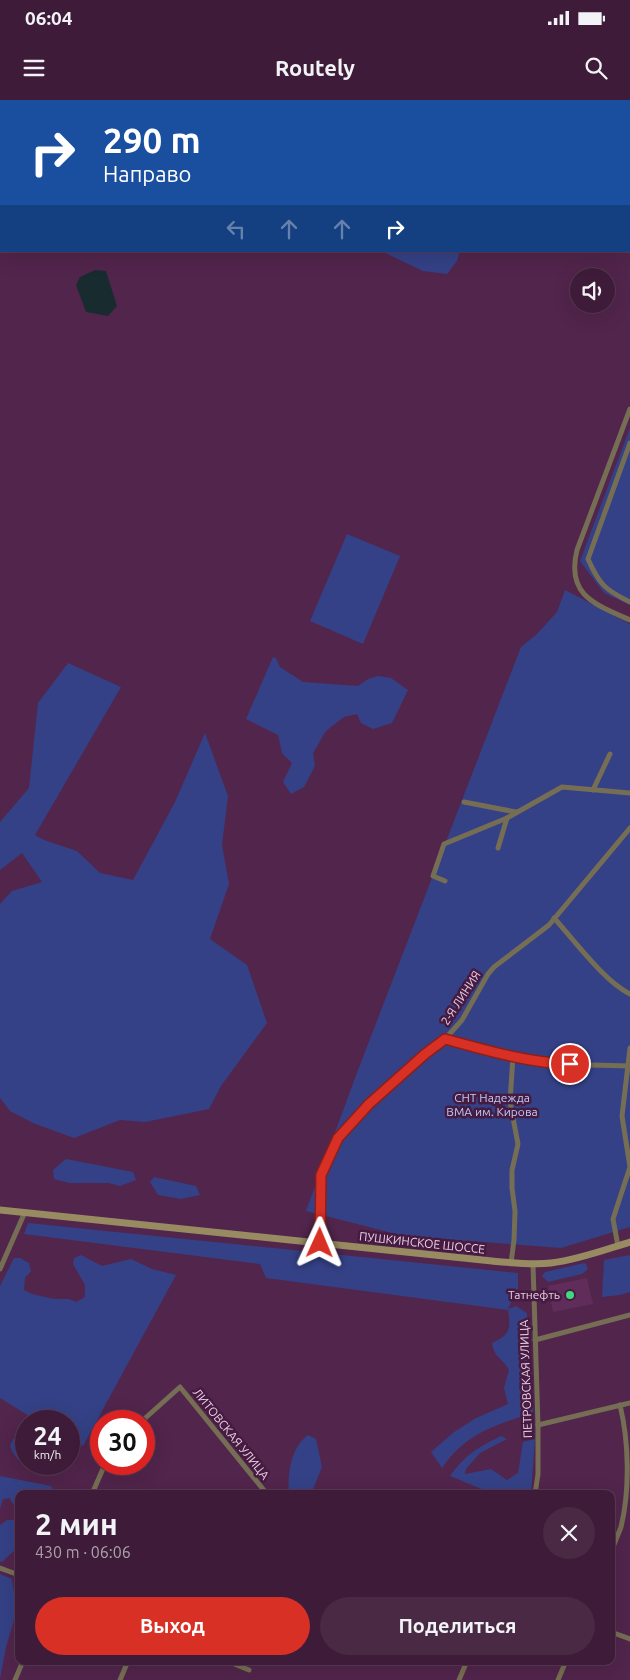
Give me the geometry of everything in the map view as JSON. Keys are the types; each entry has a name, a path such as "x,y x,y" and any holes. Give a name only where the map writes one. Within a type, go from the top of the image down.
{"main road":[{"name":"ПУШКИНСКОЕ ШОССЕ","path":"0,1210 511,1263 533,1264 553,1262 630,1242"}],"street":[{"path":"630,409 577,550 574,560 574,576 582,594 604,608 630,620"},
{"path":"630,443 588,558 595,576 609,592 630,602"},
{"path":"593,790 610,754"},
{"path":"445,881 433,876 444,844 507,818 562,787 630,793"},
{"path":"464,802 517,812"},
{"path":"498,848 507,818"},
{"name":"2-Я ЛИНИЯ","path":"320,1243 321,1175 338,1138 369,1104 425,1054 445,1039 462,1020 488,974 494,967 549,925 630,828"},
{"path":"554,918 604,974 630,994"},
{"path":"445,1039 551,1064 629,1066"},
{"path":"618,1246 613,1214 630,1167 622,1116 630,1048"},
{"path":"511,1263 515,1211 512,1170 518,1144 510,1102 513,1056"},
{"path":"0,1269 25,1212"},
{"name":"ПЕТРОВСКАЯ УЛИЦА","path":"533,1264 538,1425 536,1490"},
{"path":"535,1340 630,1315"},
{"name":"ЛИТОВСКАЯ УЛИЦА","path":"154,1410 180,1387 264,1490"},
{"path":"538,1425 630,1403"},
{"path":"615,1542 621,1526 627,1490 626,1429 620,1405"},
{"path":"94,1490 100,1475"},
{"path":"0,1568 15,1574"},
{"path":"615,1634 630,1640"},
{"path":"15,1680 21,1665"},
{"path":"120,1680 126,1665"},
{"path":"236,1665 248,1670"},
{"path":"459,1680 465,1665"},
{"path":"558,1680 564,1665"}],"shaded area":[{"path":"95,270 106,271 117,306 108,316 86,312 76,285 80,277"},
{"name":"Татнефть","path":"587,1278 593,1304 553,1312 548,1286"}],"green space":[{"path":"383,252 460,252 457,261 447,274 423,271"},
{"path":"630,428 630,605 604,593 580,561"},
{"path":"347,534 400,556 363,644 310,621"},
{"name":"СНТ Надежда ВМА им. Кирова","path":"565,590 630,624 630,1227 561,1248 404,1236 306,1211 358,1070 521,647 537,634 557,612"},
{"path":"273,657 276,658 280,667 303,682 358,686 368,679 378,676 391,678 408,690 392,723 373,729 361,723 357,714 344,717 326,731 313,753 315,766 304,787 291,794 283,782 292,763 282,753 278,735 246,719"},
{"path":"68,663 121,687 35,835 77,851 100,873 133,880 175,802 205,733 228,796 222,845 229,884 210,939 247,965 267,1023 221,1086 209,1109 145,1122 120,1120 74,1138 33,1123 10,1111 0,1098 0,904 12,891 42,882 22,853 0,870 0,822 29,788 38,703"},
{"path":"66,1159 133,1172 136,1180 120,1186 108,1183 69,1183 54,1179 53,1170"},
{"path":"154,1177 196,1186 200,1195 181,1199 158,1195 150,1182"},
{"path":"28,1223 518,1273 518,1288 508,1309 516,1306 527,1313 533,1413 494,1426 471,1438 451,1456 442,1468 431,1452 454,1432 476,1418 508,1404 504,1388 509,1370 495,1352 492,1343 503,1337 508,1331 508,1310 266,1278 260,1264 24,1234"},
{"path":"81,1255 102,1266 131,1259 152,1269 176,1275 103,1410 90,1410 90,1433 83,1446 80,1444 80,1410 19,1410 0,1398 0,1286 14,1258 20,1258 29,1263 31,1271 25,1278 24,1290 32,1294 54,1299 69,1299 76,1302 85,1297 85,1285 73,1264 74,1258"},
{"path":"630,1255 630,1292 602,1297 604,1260"},
{"path":"584,1263 588,1269 582,1274 548,1282 542,1276 545,1272"},
{"path":"308,1435 316,1439 322,1467 313,1490 289,1490 291,1462 302,1440"},
{"path":"501,1436 507,1439 480,1453 466,1469 465,1474 491,1469 507,1480 518,1473 523,1442 535,1439 531,1490 484,1490 450,1476 461,1462 485,1444"},
{"path":"15,1438 15,1456 10,1446"},
{"path":"0,1476 51,1486 54,1490 15,1490 15,1506 9,1498 3,1499 0,1509"},
{"path":"7,1520 15,1520 15,1550 2,1562 0,1561 0,1525"},
{"path":"0,1574 12,1579 15,1598 15,1617 6,1647 0,1679"}],"place":[{"name":"Татнефть","path":"570,1295"}],"route":[{"path":"320,1243 321,1175 338,1138 369,1104 425,1054 445,1039 551,1064 570,1064"}]}
